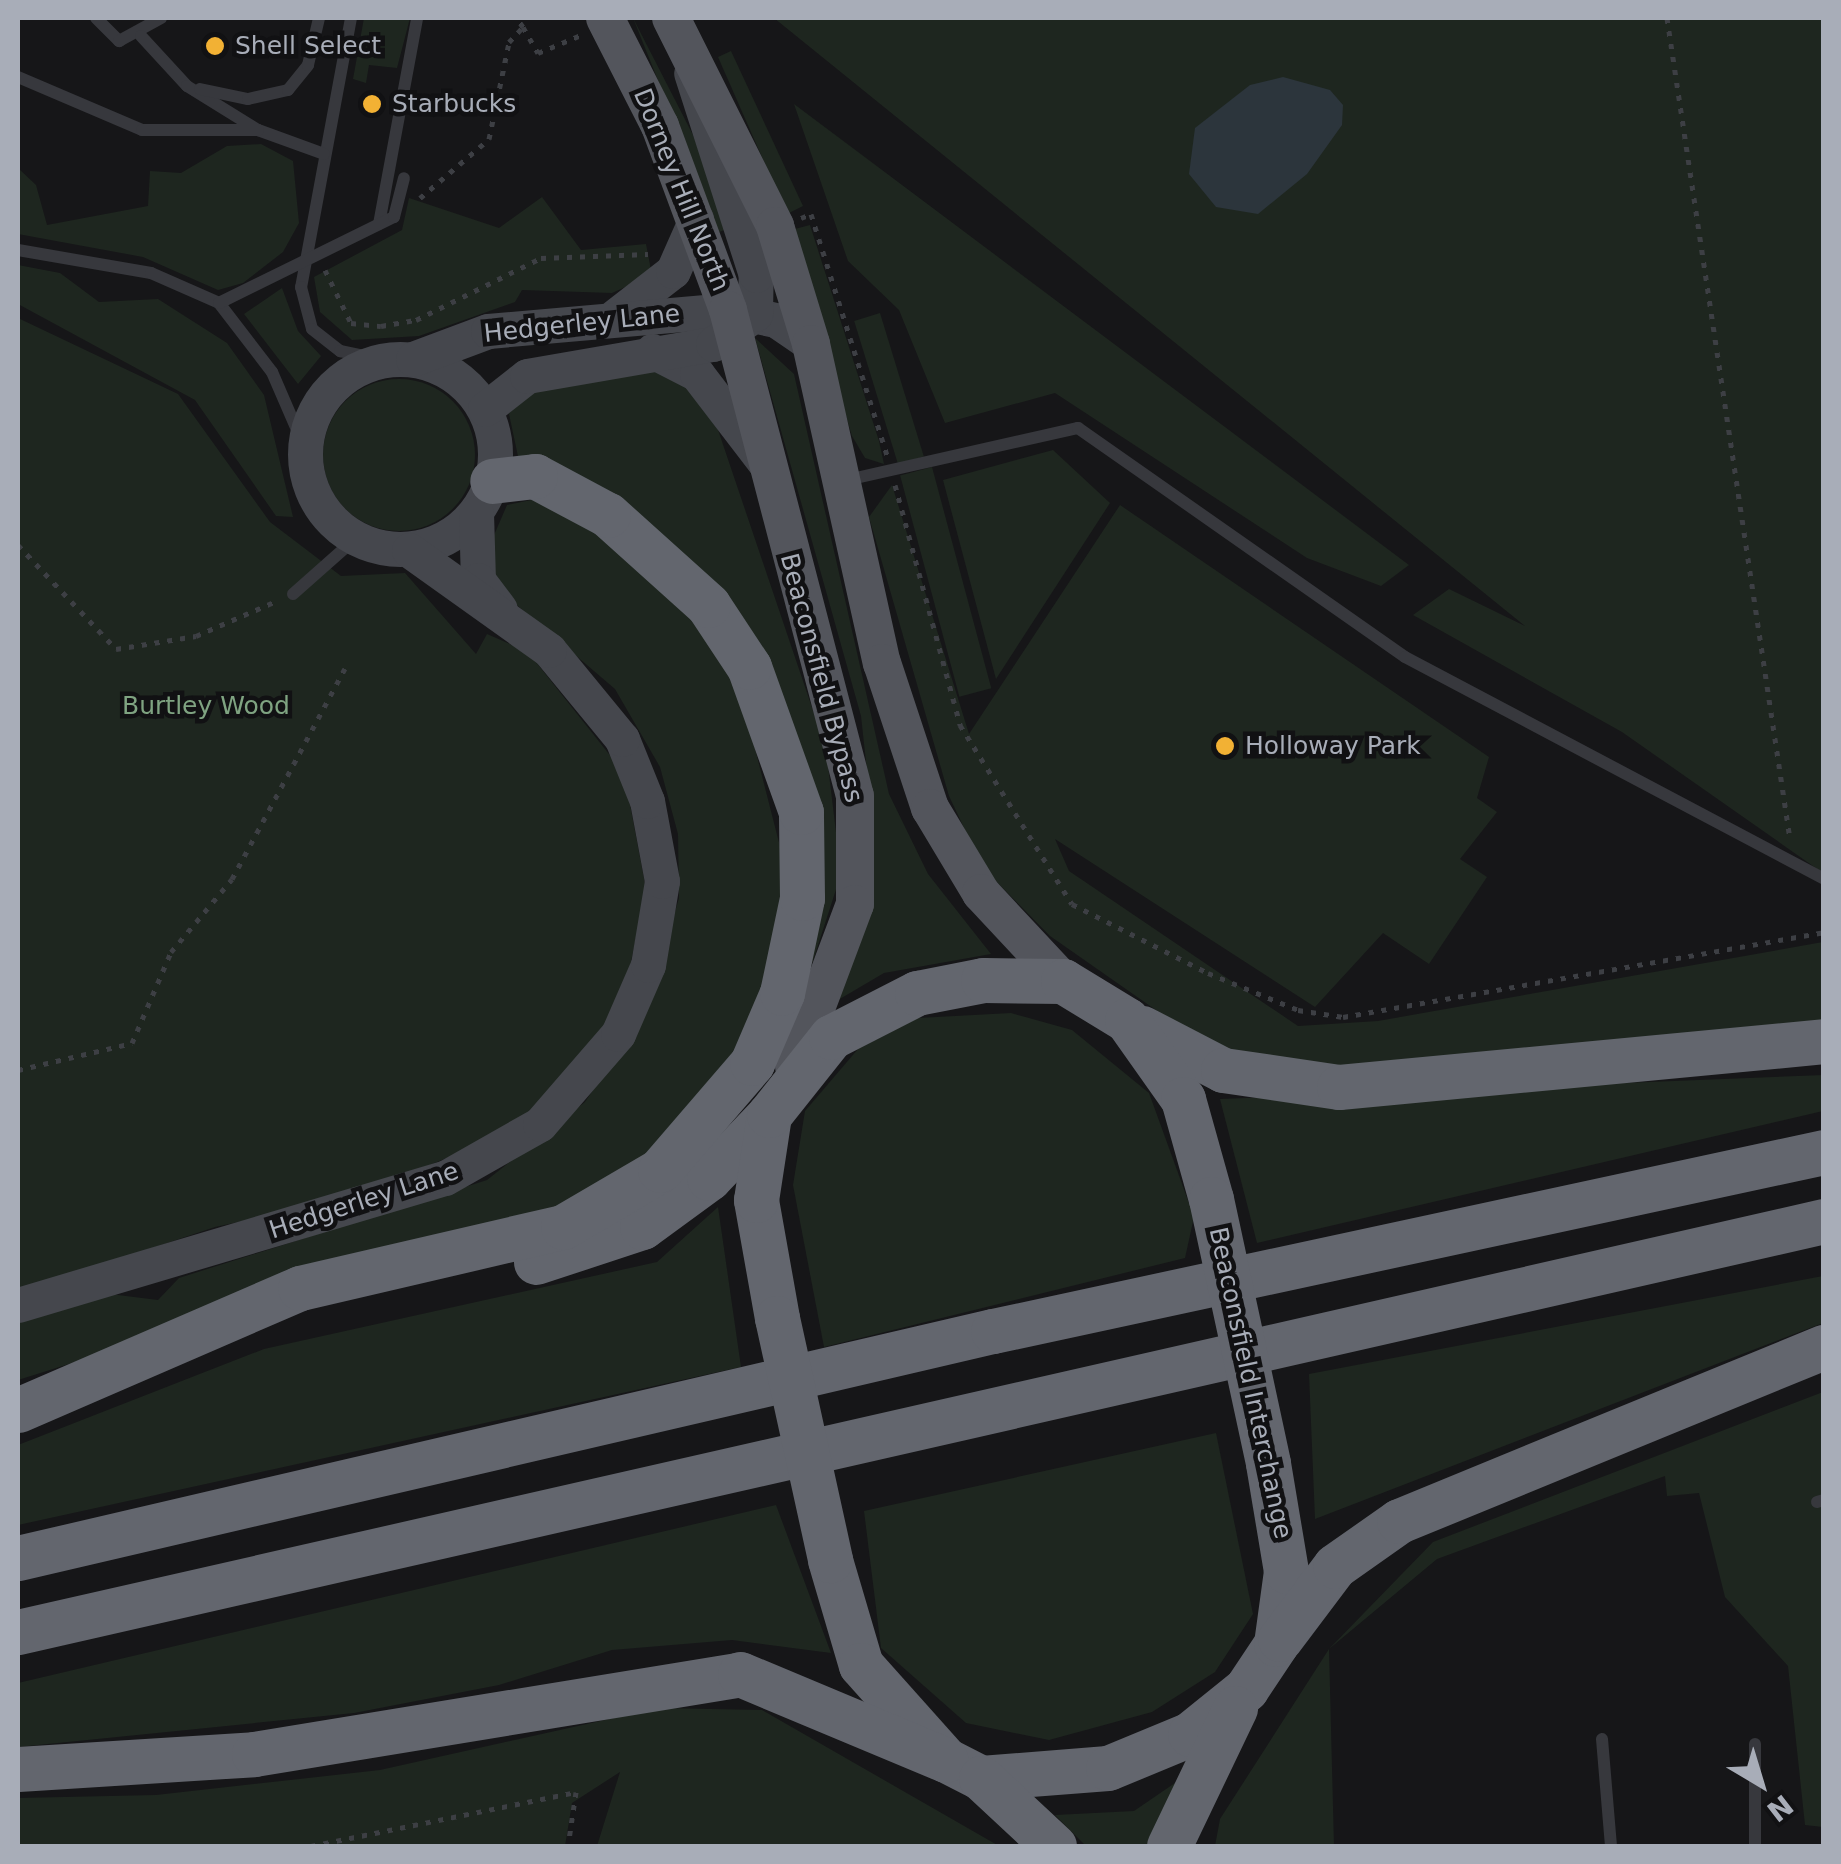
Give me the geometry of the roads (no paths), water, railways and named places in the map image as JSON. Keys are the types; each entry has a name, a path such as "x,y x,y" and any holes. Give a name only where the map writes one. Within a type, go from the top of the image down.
{"highway":[{"path":"18,1410 174,1348 300,1288 563,1227 612,1203 696,1137 752,1063 782,993 802,898 802,812 749,667 708,605 608,515 535,476 484,497"},
{"path":"174,1348 617,1240 677,1204 774,1107 831,1037 885,1005 950,985 1063,981"},
{"name":"Beaconsfield Interchange","path":"964,1769 1108,1768 1154,1754 1246,1689 1276,1644 1286,1572 1268,1464 1211,1199 1183,1098 1126,1020 1063,981"},
{"path":"1126,1020 1223,1070 1339,1087 1824,1042"},
{"path":"774,1107 756,1200 830,1560 861,1665 964,1769 1054,1846"},
{"path":"18,1558 994,1330 1824,1152"},
{"path":"18,1632 1824,1220"},
{"path":"1276,1644 1335,1566 1399,1521 1824,1346"},
{"path":"18,1769 254,1754 740,1674 964,1769"},
{"path":"1168,1846 1246,1689"}],"main road":[{"name":"Dorney Hill North","path":"606,18 739,320"},
{"path":"680,32 771,216 811,344 882,663 930,808 980,893 1063,981"},
{"name":"Beaconsfield Bypass","path":"739,320 765,463 844,746 859,840 842,954 774,1107"}],"street":[{"path":"680,32 693,99 756,275 739,320 811,344"},
{"path":"615,316 673,271 696,219"},
{"name":"Hedgerley Lane","path":"398,359 488,331 615,316 739,320"},
{"name":"Hedgerley Lane","path":"485,409 527,376 641,350 739,320"},
{"path":"641,350 697,374 765,463"},
{"path":"398,359 467,385 485,409 484,497 409,550 355,539 316,500 304,446 330,389 398,359"},
{"name":"Hedgerley Lane","path":"484,497 478,580 512,623"},
{"name":"Hedgerley Lane","path":"18,1305 446,1178 540,1124 618,1034 648,964 662,880 648,801 586,688 512,623 409,550"}],"lane":[{"path":"96,18 119,42 141,36 153,20"},
{"path":"187,86 248,99 288,90 308,64 319,18"},
{"path":"350,18 302,256 312,330 340,350 398,359"},
{"path":"378,224 417,18"},
{"path":"141,36 187,86 258,130 324,154"},
{"path":"18,76 142,130 258,130"},
{"path":"219,303 302,256 394,217 404,178"},
{"path":"18,250 151,274 219,303 272,372 304,446"},
{"path":"840,482 1078,428 1405,657 1574,752 1792,857 1824,879"},
{"path":"293,594 355,539"},
{"path":"1602,1739 1611,1846"},
{"path":"1755,1744 1755,1846"}],"place":[{"name":"Shell Select","path":"215,46"},
{"name":"Starbucks","path":"372,104"},
{"name":"Holloway Park","path":"1225,746"}],"park label":[{"name":"Burtley Wood","path":"206,706"}]}
